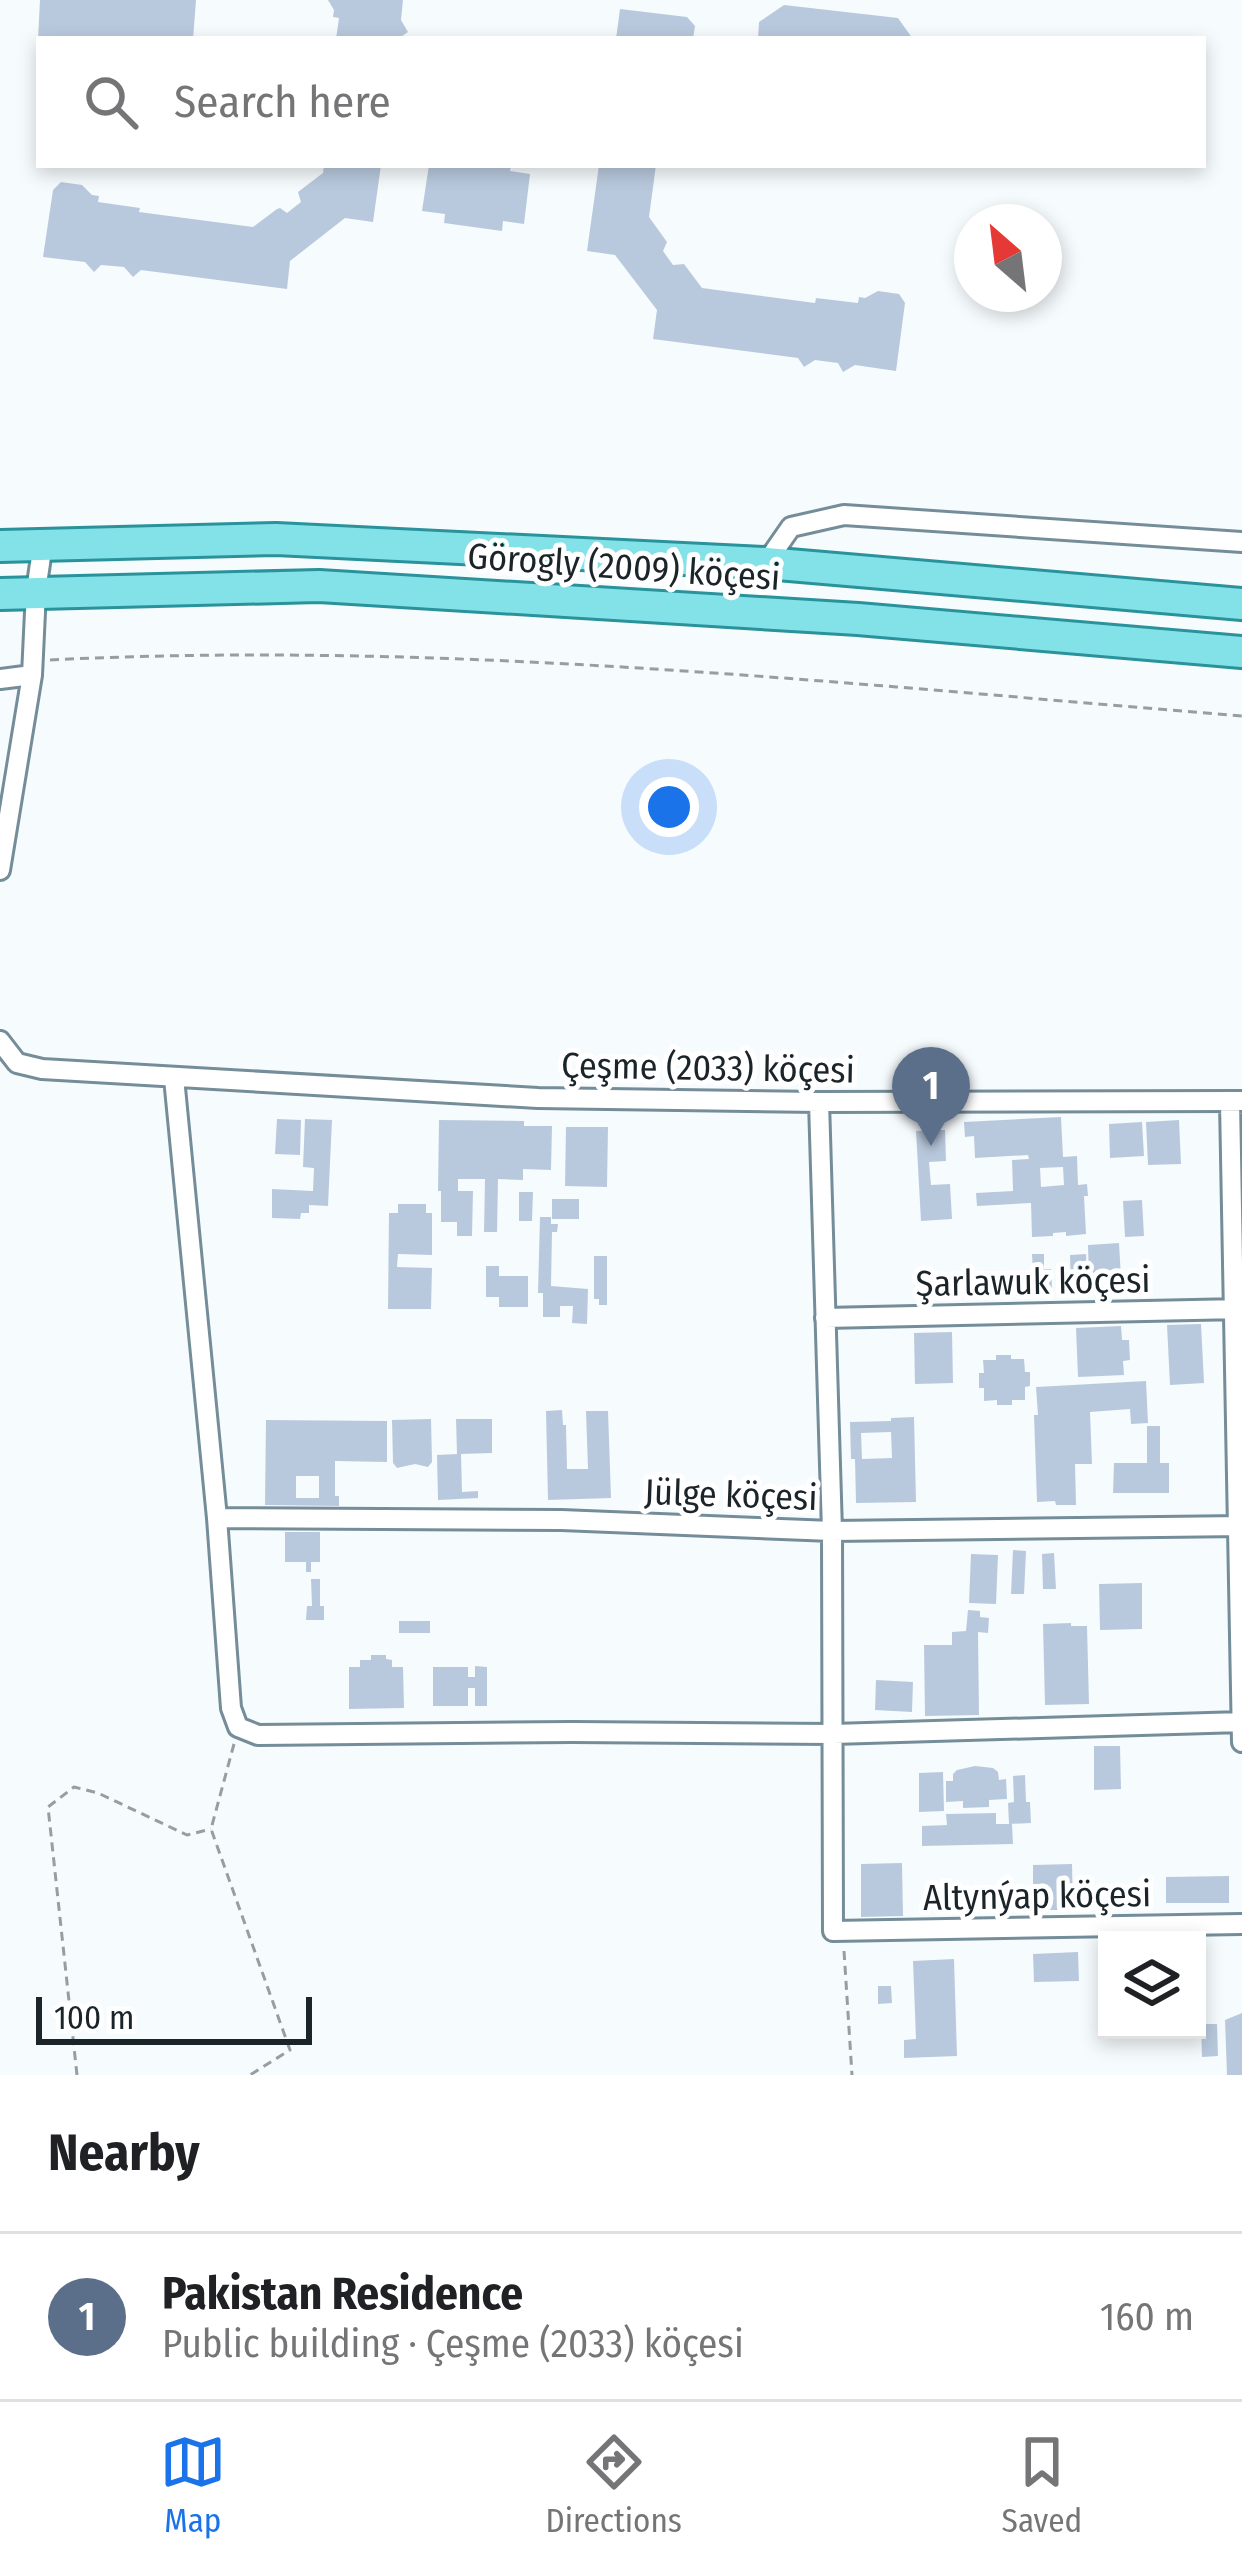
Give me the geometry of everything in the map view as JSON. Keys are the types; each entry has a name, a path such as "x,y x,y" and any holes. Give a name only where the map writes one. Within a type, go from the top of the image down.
{"main road":[{"name":"Görogly (2009) köçesi","path":"0,546 276,539 766,563 1242,604"},
{"name":"Görogly (2009) köçesi","path":"0,594 319,586 858,619 1242,652"}],"street":[{"path":"766,563 791,527 844,515 1242,542"},
{"path":"0,870 32,668 43,543"},
{"path":"0,679 32,668"},
{"name":"Çeşme (2033) köçesi","path":"0,1041 17,1063 42,1069 538,1098 1236,1102"},
{"path":"174,1078 231,1708 238,1727 258,1735 833,1734 1242,1722"},
{"path":"819,1102 838,1931"},
{"path":"1236,1102 1242,1742"},
{"name":"Şarlawuk köçesi","path":"825,1318 1238,1309"},
{"name":"Jülge köçesi","path":"217,1518 561,1520 832,1531 1240,1526"},
{"name":"Altynýap köçesi","path":"838,1931 1242,1924"}],"path":[{"path":"32,668 120,657 395,656 754,677 1242,716"},
{"path":"238,1727 212,1828 290,2050 250,2075"},
{"path":"77,2075 48,1807 74,1787 98,1793 187,1835 212,1828"},
{"path":"838,1931 852,2075"}],"building":[{"path":"40,0 196,0 193,36 38,36"},
{"path":"328,0 403,0 401,20 408,32 402,36 336,36 339,18 333,17"},
{"path":"784,5 898,18 911,36 758,36 759,22"},
{"path":"620,9 687,17 695,26 693,36 616,36"},
{"path":"324,168 381,168 373,222 345,218 290,261 287,289 141,270 133,277 124,267 101,265 94,272 85,262 43,257 53,190 61,182 82,185 99,196 98,202 140,208 139,212 253,227 277,209 287,213 301,202 298,192"},
{"path":"429,168 510,168 530,174 524,224 503,221 502,231 444,223 445,214 422,211"},
{"path":"599,168 656,168 649,217 667,242 663,251 673,265 684,264 702,288 815,303 816,298 858,303 859,297 878,291 899,294 905,303 896,371 855,365 843,372 838,363 815,360 804,367 798,358 653,339 657,310 615,255 587,251"},
{"path":"1061,1117 1063,1157 1077,1156 1078,1185 1087,1184 1086,1234 1032,1237 1031,1203 977,1206 976,1193 1013,1191 1012,1160 1029,1159 1028,1155 975,1158 974,1136 965,1137 964,1122","holes":["1063,1167 1064,1185 1041,1187 1040,1168"]},
{"path":"277,1119 301,1120 300,1155 275,1154"},
{"path":"305,1119 332,1120 328,1206 309,1205 309,1213 301,1213 300,1219 272,1218 272,1189 313,1191 314,1168 303,1167"},
{"path":"439,1120 552,1126 551,1170 523,1169 523,1180 498,1179 497,1232 484,1232 485,1179 458,1179 458,1191 473,1191 472,1236 457,1236 457,1222 441,1222"},
{"path":"1179,1120 1181,1164 1148,1165 1146,1122"},
{"path":"1142,1122 1144,1156 1110,1158 1109,1124"},
{"path":"566,1127 608,1127 607,1187 565,1186"},
{"path":"945,1130 946,1161 929,1162 931,1185 950,1184 952,1219 921,1221 916,1131"},
{"path":"519,1192 533,1192 532,1221 519,1221"},
{"path":"552,1199 579,1199 579,1219 552,1219"},
{"path":"1142,1200 1144,1236 1125,1237 1123,1201"},
{"path":"398,1204 426,1204 426,1213 432,1213 432,1255 398,1254 397,1267 432,1268 431,1309 388,1309 389,1213 398,1213"},
{"path":"540,1217 551,1217 551,1224 558,1224 557,1232 552,1232 551,1286 588,1289 587,1324 572,1323 573,1306 560,1306 560,1317 543,1317 543,1293 538,1293"},
{"path":"1119,1243 1121,1278 1089,1280 1088,1245"},
{"path":"1032,1254 1044,1254 1052,1290 1034,1291"},
{"path":"1086,1254 1088,1290 1071,1290 1070,1255"},
{"path":"594,1256 607,1256 607,1305 594,1299"},
{"path":"486,1266 499,1266 499,1276 528,1276 528,1307 499,1307 499,1297 486,1297"},
{"path":"1201,1324 1204,1383 1170,1385 1167,1325"},
{"path":"1121,1326 1122,1340 1129,1340 1130,1360 1123,1361 1124,1375 1078,1377 1076,1328"},
{"path":"952,1332 953,1383 915,1384 914,1333"},
{"path":"996,1355 1024,1359 1025,1372 1030,1372 1025,1400 1012,1400 1012,1405 984,1401 979,1373 984,1373 983,1360 996,1360"},
{"path":"1146,1381 1148,1423 1131,1424 1130,1409 1090,1412 1092,1464 1075,1464 1076,1505 1037,1502 1036,1387"},
{"path":"562,1410 567,1469 588,1469 586,1411 608,1411 611,1498 548,1500 546,1411"},
{"path":"914,1417 916,1502 856,1503 850,1422","holes":["891,1432 892,1458 862,1459 861,1433"]},
{"path":"431,1419 432,1462 428,1467 397,1468 392,1420"},
{"path":"456,1419 492,1419 492,1453 461,1454 462,1492 478,1491 478,1498 438,1500 437,1455 457,1454"},
{"path":"266,1420 387,1421 387,1462 335,1461 339,1506 265,1505","holes":["296,1476 319,1476 319,1498 296,1498"]},
{"path":"1147,1426 1160,1426 1160,1463 1169,1463 1169,1493 1113,1493 1114,1463 1147,1463"},
{"path":"285,1532 320,1532 320,1562 311,1562 311,1572 306,1572 306,1562 285,1562"},
{"path":"1013,1550 1026,1551 1024,1594 1011,1594"},
{"path":"1054,1553 1056,1589 1043,1589 1042,1554"},
{"path":"971,1554 998,1555 996,1604 969,1603"},
{"path":"311,1579 320,1579 324,1620 306,1620 307,1606 312,1606"},
{"path":"1142,1583 1142,1629 1100,1630 1099,1584"},
{"path":"968,1610 989,1618 988,1633 978,1632 979,1715 925,1716 924,1645 952,1645 952,1632 966,1631"},
{"path":"399,1621 430,1621 430,1633 399,1633"},
{"path":"1043,1624 1087,1626 1089,1704 1045,1705"},
{"path":"371,1655 386,1655 392,1667 403,1667 404,1708 349,1709 349,1667 360,1667 360,1660 371,1660"},
{"path":"475,1666 487,1667 487,1706 475,1706 475,1688 468,1688 468,1706 433,1706 433,1667 468,1667 468,1677 475,1677"},
{"path":"876,1680 913,1682 912,1712 875,1710"},
{"path":"1094,1746 1120,1746 1121,1789 1094,1790"},
{"path":"993,1768 999,1780 1006,1779 1007,1799 989,1800 989,1807 963,1808 963,1801 946,1802 946,1781 953,1781 957,1770"},
{"path":"943,1772 944,1811 919,1812 919,1773"},
{"path":"1025,1775 1031,1823 1009,1824 1013,1776"},
{"path":"996,1813 996,1824 1012,1824 1013,1844 922,1846 922,1826 947,1825 946,1814"},
{"path":"902,1863 903,1916 861,1917 861,1864"},
{"path":"1072,1864 1073,1910 1033,1910 1033,1865"},
{"path":"1229,1876 1229,1903 1166,1903 1166,1877"},
{"path":"1078,1952 1079,1981 1034,1982 1033,1954"},
{"path":"954,1959 957,2056 904,2058 904,2040 916,2039 913,1961"},
{"path":"878,1986 891,1986 892,2003 878,2004"},
{"path":"1242,2013 1242,2075 1227,2075 1225,2020"},
{"path":"1206,2024 1217,2024 1218,2056 1202,2057"}],"place":[{"name":"Pakistan Residence","path":"931,1146"}]}
